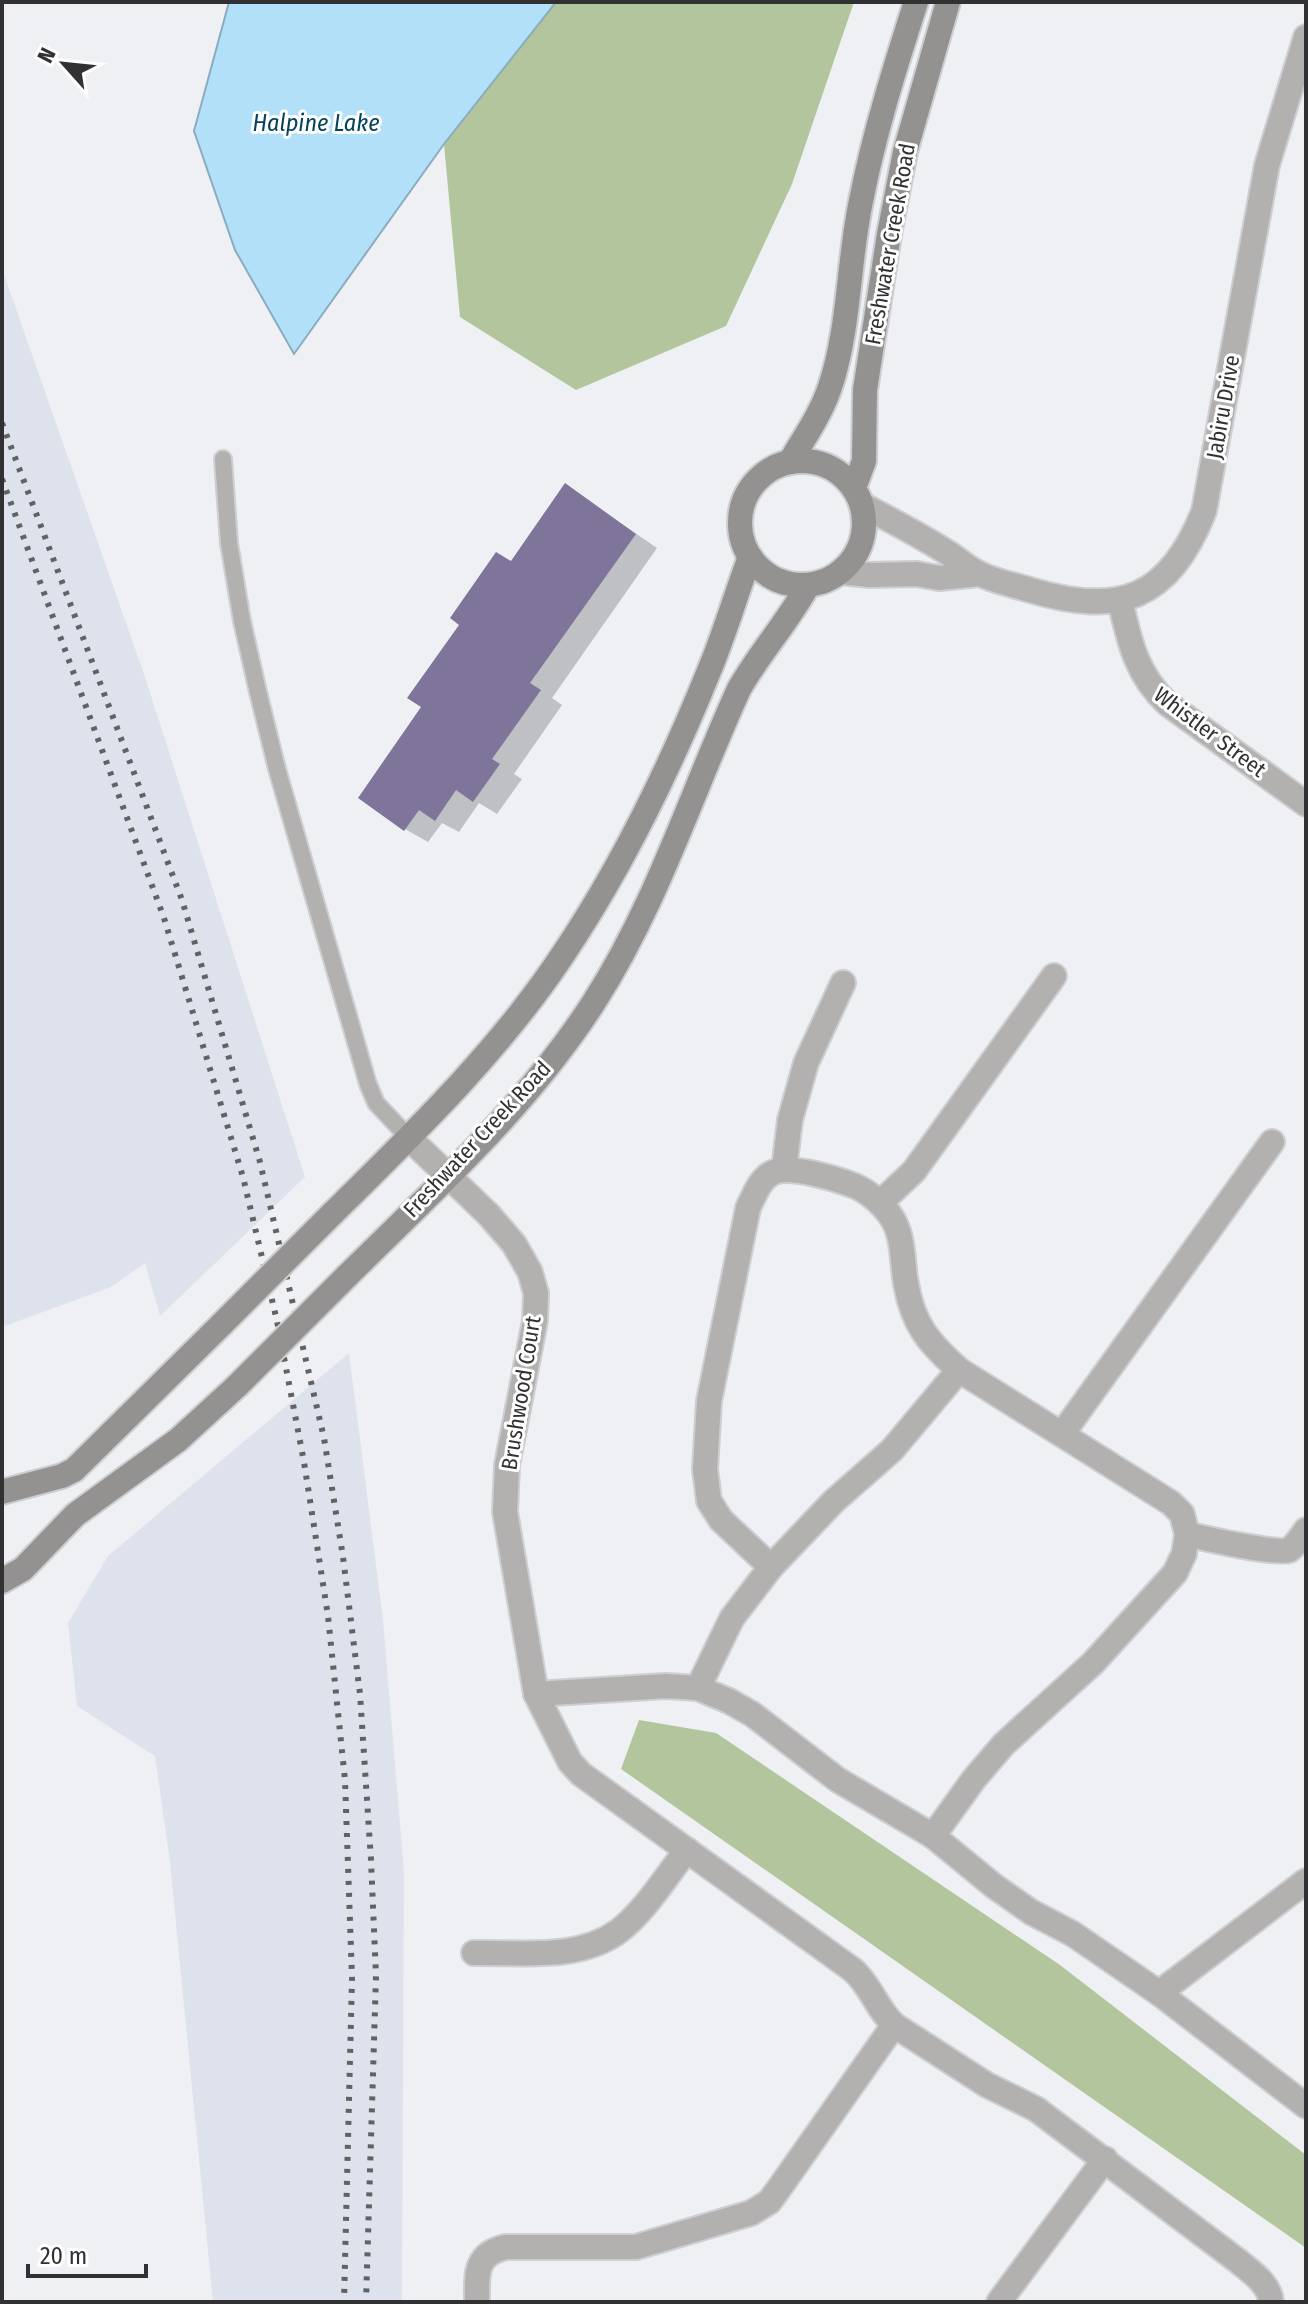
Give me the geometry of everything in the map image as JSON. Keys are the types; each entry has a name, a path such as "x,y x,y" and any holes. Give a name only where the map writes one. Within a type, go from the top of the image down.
{"main road":[{"name":"Freshwater Creek Road","path":"790,462 831,385 840,349 860,202 889,86 916,2"},
{"name":"Freshwater Creek Road","path":"858,497 864,461 865,390 891,220 905,152 948,2"},
{"path":"808,461 826,465 841,474 858,497 865,524 853,559 825,581 808,585 775,579 761,570 750,557 740,523 744,502 754,485 764,474 790,462 808,461"},
{"path":"2,1492 50,1480 74,1470 409,1138 485,1057 521,1013 596,904 638,830 709,670 750,557"},
{"name":"Freshwater Creek Road","path":"2,1581 23,1569 75,1515 178,1440 237,1386 519,1101 593,1003 653,897 739,689 755,662 793,614 808,585"}],"street":[{"name":"Jabiru Drive","path":"858,497 979,574 1060,599 1083,603 1120,600 1166,576 1193,537 1204,511 1267,165 1306,37"},
{"name":"Jabiru Drive","path":"840,572 917,574 939,578 979,574"},
{"name":"Whistler Street","path":"1120,600 1143,677 1153,691 1306,804"},
{"path":"880,1203 914,1171 1054,976"},
{"path":"784,1169 790,1120 806,1063 843,983"},
{"name":"Brushwood Court","path":"409,1138 489,1215 514,1244 530,1272 536,1293 531,1344 514,1416 507,1465 505,1512 536,1694 570,1762 581,1774 853,1970 871,1989 886,2018 894,2025"},
{"path":"1062,1434 1272,1142"},
{"path":"771,1567 721,1520 709,1501 705,1469 709,1401 748,1208 764,1180 784,1169 857,1187 880,1203 893,1221 902,1248 914,1317 931,1345 959,1370 1171,1503 1182,1514 1187,1534 1184,1554 1175,1573 1093,1663 1004,1744 933,1836"},
{"path":"698,1688 732,1618 771,1567 834,1501 892,1450 959,1370"},
{"path":"1187,1534 1277,1552 1289,1550 1306,1530"},
{"path":"536,1694 666,1686 698,1688 729,1701 752,1714 838,1780 933,1836 1031,1912 1073,1934 1159,1993 1306,2106"},
{"path":"474,1953 562,1952 583,1949 603,1941 621,1930 639,1912 687,1850"},
{"path":"1159,1993 1306,1881"},
{"path":"477,2302 480,2264 494,2249 636,2247 760,2210 778,2190 894,2025 987,2085 1036,2109 1105,2159 1260,2279 1271,2294 1271,2302"},
{"path":"999,2302 1105,2159"}],"lane":[{"path":"223,459 229,543 242,621 277,769 368,1084 376,1103 409,1138"}],"shaded area":[{"path":"2,269 145,677 305,1177 160,1316 145,1263 111,1287 2,1327"},
{"path":"349,1353 383,1620 404,1872 402,2302 213,2302 170,1862 155,1756 77,1706 68,1623 108,1556"}],"green space":[{"path":"556,2 854,2 792,184 726,326 576,390 460,317 444,144"},
{"path":"639,1720 716,1733 1060,1965 1306,2155 1306,2248 621,1769"}],"water":[{"name":"Halpine Lake","path":"229,2 556,2 444,144 294,354 235,250 194,131"}],"building":[{"path":"565,483 636,534 530,683 541,690 492,759 500,764 473,802 456,790 435,821 419,810 404,831 358,798 421,707 407,698 459,625 450,618 496,552 511,561"}],"railway":[{"path":"2,423 182,900 260,1162 324,1438 360,1694 371,1860 376,1976 366,2302"},
{"path":"2,479 164,918 243,1177 277,1321 304,1462 328,1616 345,1780 352,1978 344,2302"}]}
